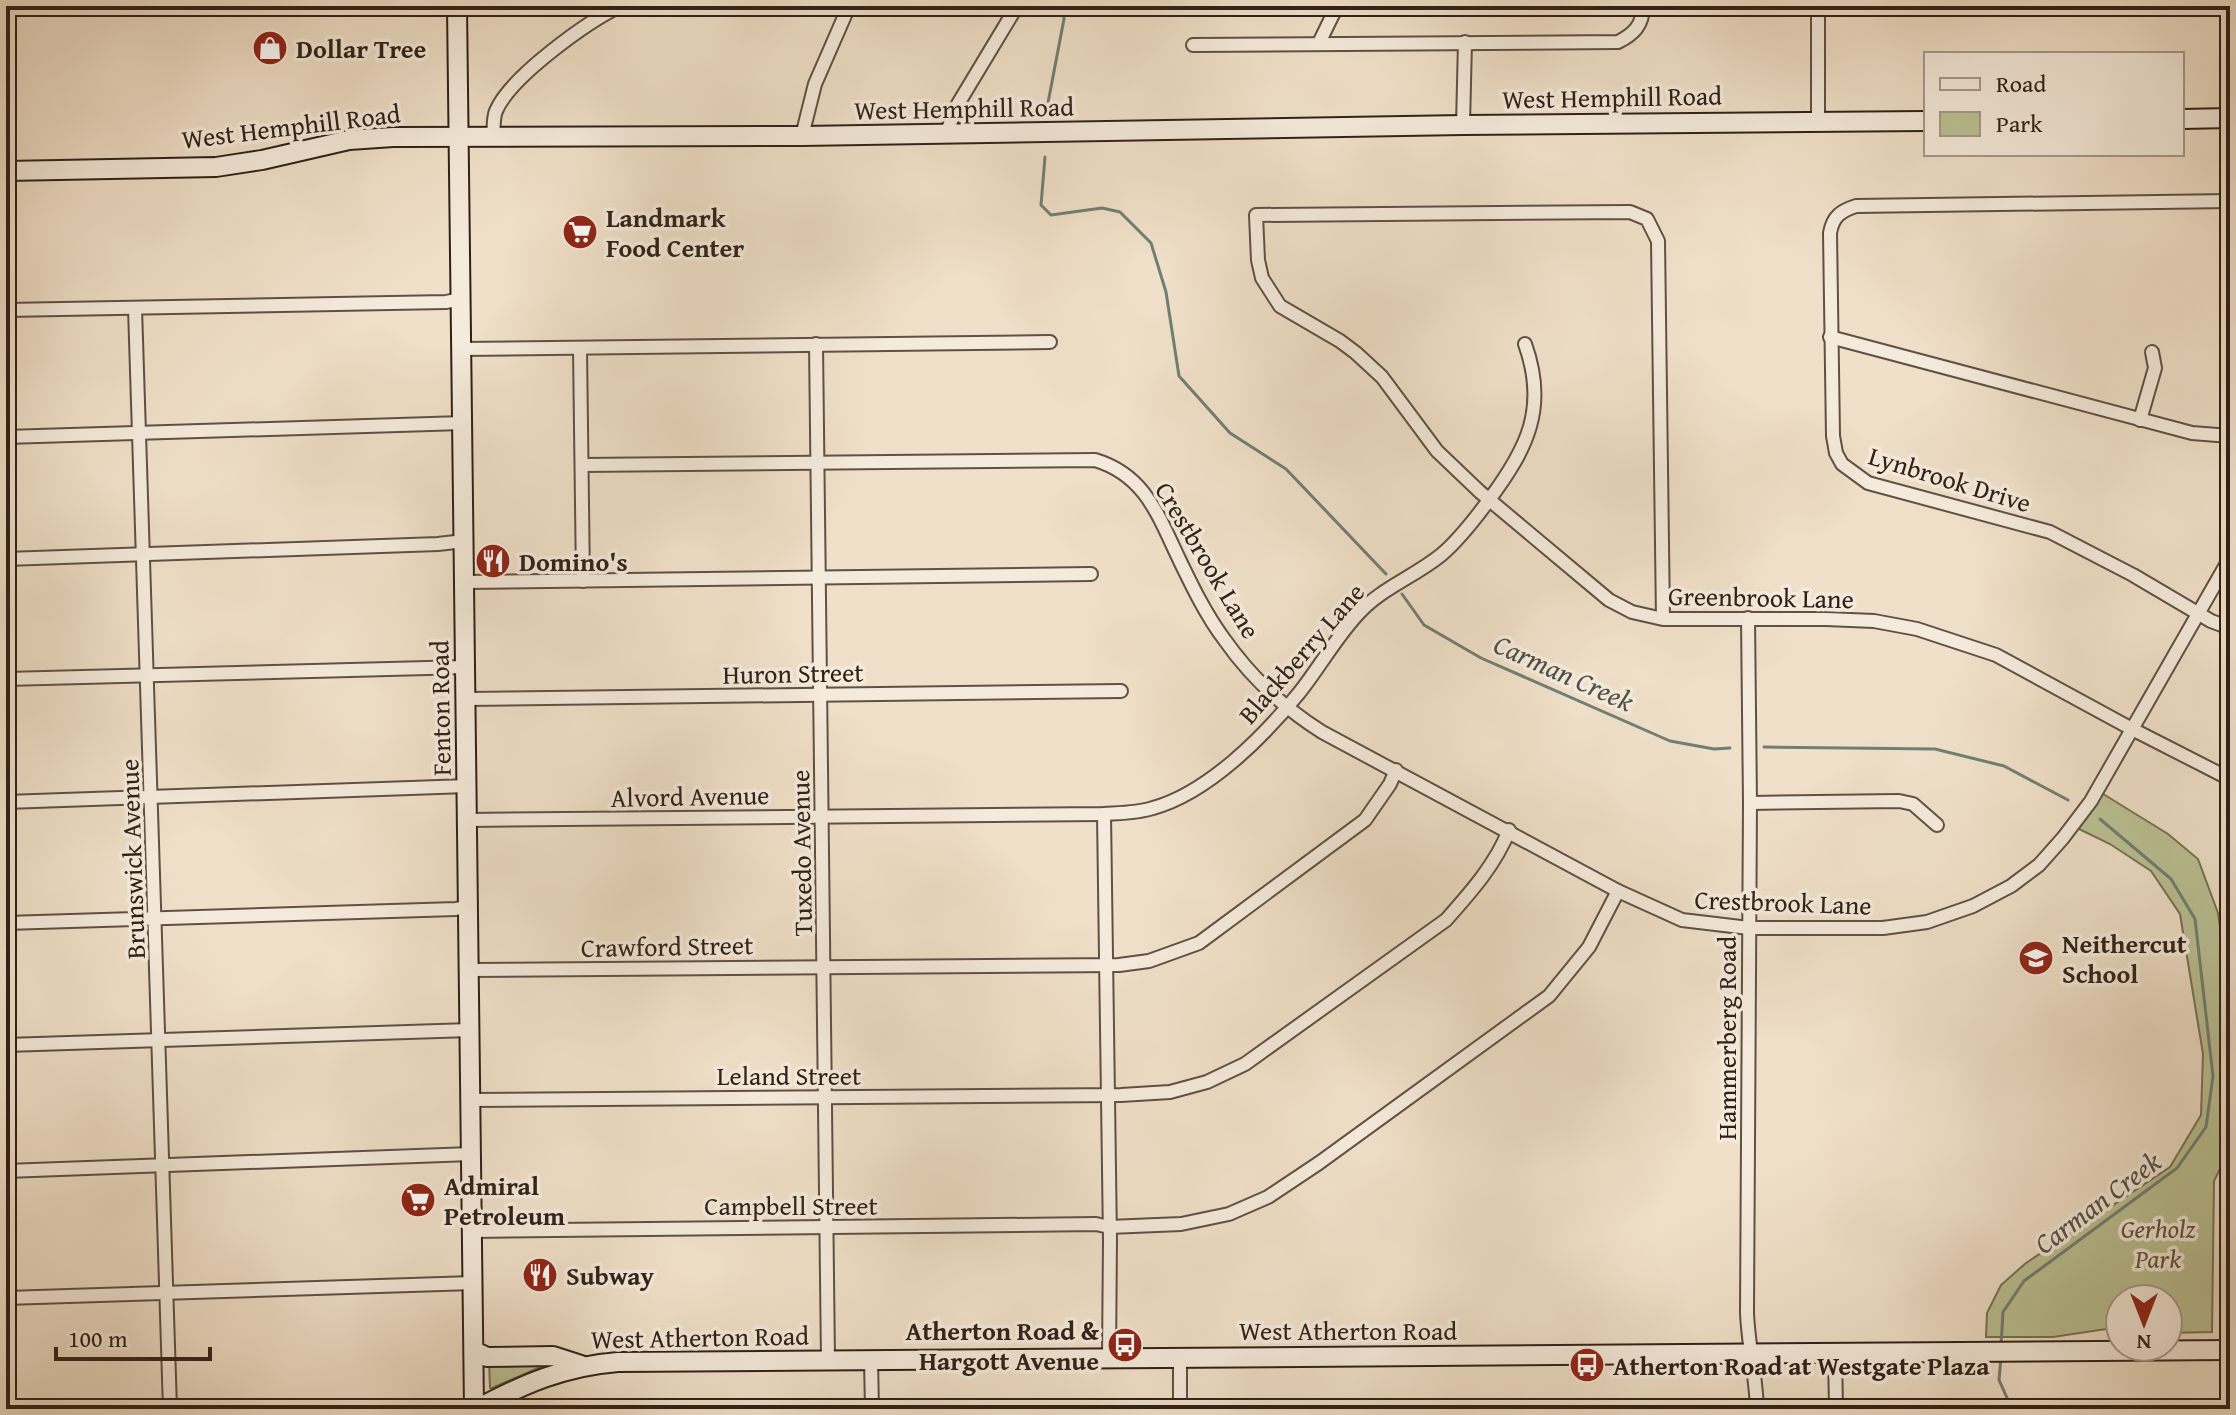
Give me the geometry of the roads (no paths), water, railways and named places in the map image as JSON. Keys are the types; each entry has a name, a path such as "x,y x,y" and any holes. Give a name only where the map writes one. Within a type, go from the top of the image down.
{"street":[{"name":"Fenton Road","path":"457,6 475,1409"},
{"path":"493,136 494,113 513,87 603,10 620,6"},
{"path":"802,136 815,84 849,6"},
{"path":"946,134 958,104 1017,6"},
{"path":"1319,43 1337,6"},
{"path":"1193,45 1618,42 1640,25 1643,6"},
{"path":"1818,6 1818,121"},
{"path":"1463,125 1465,42"},
{"path":"2184,119 2230,118"},
{"name":"West Hemphill Road","path":"6,171 216,167 349,140 459,136 802,136 1924,121"},
{"name":"Lynbrook Drive","path":"2230,201 1856,206 1838,213 1830,233 1830,337 1835,444 1842,464 1868,483 2050,532 2198,611 2211,621 2230,628"},
{"name":"Greenbrook Lane","path":"1663,619 1658,241 1647,219 1630,212 1256,215 1262,278 1280,306 1340,341 1382,377 1437,451 1609,600 1632,612 1663,619 1874,621 1917,629 1996,655 2038,675 2132,729 2230,779"},
{"path":"6,310 446,302 461,299"},
{"name":"Brunswick Avenue","path":"135,308 170,1409"},
{"path":"1830,337 2192,433 2230,436"},
{"path":"462,349 1050,342"},
{"name":"Tuxedo Avenue","path":"816,344 828,1361"},
{"name":"Blackberry Lane","path":"1104,814 1153,808 1186,794 1223,770 1297,696 1357,614 1391,586 1441,555 1482,512 1521,454 1531,427 1536,384 1525,344"},
{"path":"580,348 583,581"},
{"path":"2140,420 2155,368 2152,352"},
{"path":"6,437 463,423"},
{"name":"Crestbrook Lane","path":"817,461 1095,460 1115,466 1134,481 1151,501 1224,640 1285,707 1322,732 1618,891 1682,920 1749,928 1883,928 1927,922 1973,906 2011,886 2039,865 2091,801 2230,558"},
{"path":"582,465 817,461"},
{"path":"6,559 464,541"},
{"path":"465,582 1091,574"},
{"name":"Hammerberg Road","path":"1748,618 1747,1312 1757,1409"},
{"path":"6,679 466,667"},
{"name":"Huron Street","path":"466,699 1121,691"},
{"name":"Crawford Street","path":"469,970 1119,965 1149,961 1199,943 1365,820 1396,770"},
{"path":"6,802 467,786"},
{"path":"1750,803 1899,801 1913,804 1937,825"},
{"path":"1104,814 1109,1358"},
{"name":"Alvord Avenue","path":"467,820 1104,814"},
{"name":"Leland Street","path":"471,1100 1170,1092 1207,1082 1245,1064 1446,920 1471,892 1503,845 1509,830"},
{"name":"Campbell Street","path":"472,1231 1096,1224 1109,1227 1181,1224 1229,1214 1268,1197 1319,1163 1549,996 1589,947 1618,891"},
{"path":"6,923 456,909 468,906"},
{"path":"6,1045 470,1030"},
{"path":"6,1171 471,1154"},
{"path":"6,1298 473,1283"},
{"name":"West Atherton Road","path":"475,1409 538,1378 583,1365 618,1362 2230,1350"},
{"path":"474,1351 487,1357 553,1356 583,1365"},
{"path":"1835,1352 1836,1409"},
{"path":"1180,1357 1180,1409"},
{"path":"871,1360 872,1409"}],"waterway":[{"name":"Carman Creek","path":"1047,108 1064,19 1063,6"},
{"name":"Carman Creek","path":"1045,157 1041,205 1051,215 1102,208 1120,212 1151,243 1166,292 1179,376 1230,433 1286,469 1386,574"},
{"name":"Carman Creek","path":"1402,594 1424,625 1481,658 1670,741 1714,749 1730,748"},
{"name":"Carman Creek","path":"1764,747 1935,749 2004,766 2068,800"},
{"name":"Carman Creek","path":"2001,1345 2003,1312 2024,1281 2177,1168 2206,1127 2213,1076 2195,919 2171,879 2100,819"},
{"name":"Carman Creek","path":"2001,1357 1999,1380 2012,1409"}],"place":[{"name":"Dollar Tree","path":"270,48"},
{"name":"Landmark Food Center","path":"580,232"},
{"name":"Domino's","path":"493,561"},
{"name":"Neithercut School","path":"2036,958"},
{"name":"Admiral Petroleum","path":"418,1200"},
{"name":"Subway","path":"540,1275"},
{"name":"Atherton Road & Hargott Avenue","path":"1125,1345"},
{"name":"Atherton Road at Westgate Plaza","path":"1587,1365"}],"park label":[{"name":"Gerholz Park","path":"2158,1243"}]}
